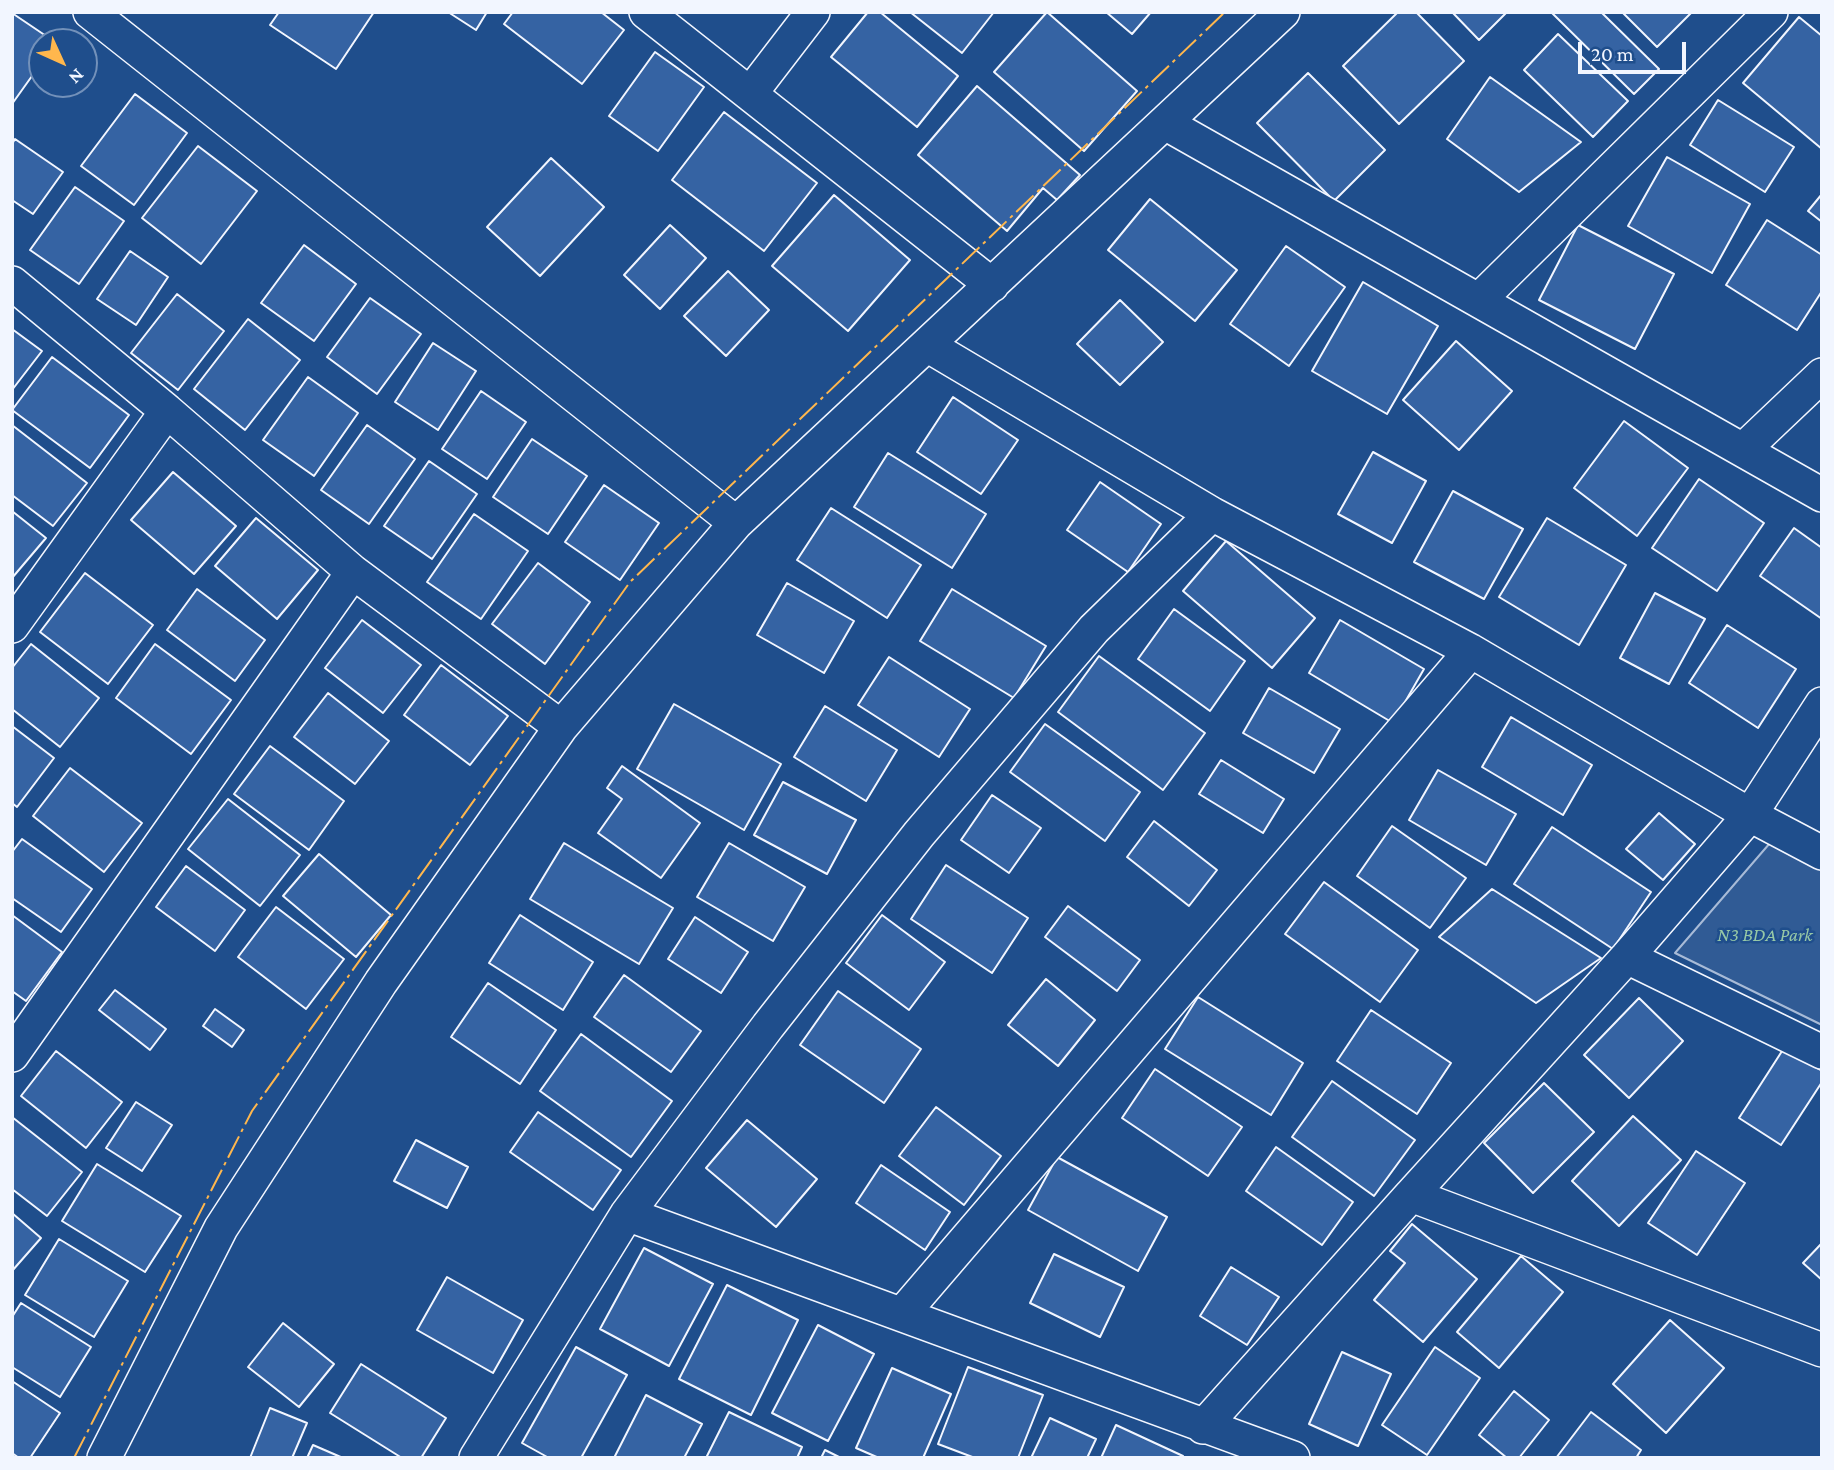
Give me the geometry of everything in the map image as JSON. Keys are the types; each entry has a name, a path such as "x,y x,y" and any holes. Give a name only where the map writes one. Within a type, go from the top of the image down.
{"street":[{"path":"90,12 736,523"},
{"path":"646,12 992,285"},
{"path":"750,94 813,12"},
{"path":"104,1458 221,1228 381,982 561,727 736,523 1283,12"},
{"path":"1479,300 1771,12"},
{"path":"1165,122 1822,495"},
{"path":"12,283 167,411 354,572 561,727"},
{"path":"928,345 1212,514 1471,651 1750,816 1822,853"},
{"path":"1743,450 1822,375"},
{"path":"12,626 167,411"},
{"path":"476,1458 627,1214 768,1026 919,834 1094,629 1212,514"},
{"path":"12,1055 354,572"},
{"path":"903,1314 1471,651"},
{"path":"1203,1427 1627,957 1750,816 1822,704"},
{"path":"1627,957 1822,1052"},
{"path":"1412,1195 1822,1350"},
{"path":"627,1214 1293,1458"}],"green space":[{"name":"N3 BDA Park","path":"1770,843 1822,870 1822,1025 1675,953"}],"building":[{"path":"279,12 374,12 336,69 270,25"},
{"path":"448,12 487,12 476,30"},
{"path":"513,12 601,12 624,30 582,84 504,24"},
{"path":"868,12 880,12 958,76 917,127 831,57"},
{"path":"910,12 994,12 962,53"},
{"path":"1047,12 1137,91 1084,151 994,72"},
{"path":"1106,12 1151,12 1132,34"},
{"path":"1398,12 1416,12 1464,61 1399,124 1343,66"},
{"path":"1452,12 1507,12 1479,40"},
{"path":"1551,12 1601,12 1659,69 1634,94"},
{"path":"1622,12 1692,12 1657,47"},
{"path":"12,13 34,28 28,28 28,82 12,104"},
{"path":"1799,17 1822,36 1822,149 1743,83"},
{"path":"1558,34 1628,101 1593,137 1524,70"},
{"path":"655,52 704,87 658,151 609,116"},
{"path":"1308,73 1385,150 1334,201 1257,123"},
{"path":"1490,77 1581,142 1519,192 1447,139"},
{"path":"977,86 1080,175 1057,200 1043,188 1007,231 918,155"},
{"path":"135,94 187,133 134,205 81,166"},
{"path":"1718,100 1794,147 1765,192 1690,145"},
{"path":"724,112 817,183 764,251 672,180"},
{"path":"15,139 63,172 33,214 12,200 12,144"},
{"path":"198,146 257,191 201,264 142,218"},
{"path":"1667,157 1750,204 1712,273 1628,226"},
{"path":"551,158 604,207 540,276 487,227"},
{"path":"75,187 124,221 79,284 30,250"},
{"path":"1822,194 1822,222 1808,211"},
{"path":"834,195 910,260 848,331 772,266"},
{"path":"1150,199 1237,270 1195,321 1108,250"},
{"path":"1767,220 1822,255 1822,291 1797,330 1726,285"},
{"path":"670,225 706,258 660,309 624,275"},
{"path":"1578,225 1674,274 1635,349 1539,300"},
{"path":"304,245 356,284 314,341 261,303"},
{"path":"1286,246 1345,287 1289,366 1230,324"},
{"path":"130,251 168,277 136,325 97,299"},
{"path":"728,271 769,310 726,356 684,316"},
{"path":"1363,282 1438,326 1387,414 1312,371"},
{"path":"177,294 224,331 178,390 131,353"},
{"path":"370,298 421,334 377,394 327,357"},
{"path":"1120,300 1163,342 1120,385 1077,344"},
{"path":"248,319 300,360 245,430 194,389"},
{"path":"12,329 42,351 12,390"},
{"path":"1456,341 1512,391 1459,450 1403,400"},
{"path":"433,343 476,371 438,430 395,402"},
{"path":"52,357 129,415 90,468 12,410"},
{"path":"308,377 358,413 314,476 263,440"},
{"path":"481,391 526,422 487,479 442,449"},
{"path":"953,397 1018,440 981,494 917,452"},
{"path":"1624,421 1688,468 1637,536 1574,488"},
{"path":"12,425 87,483 53,526 12,495"},
{"path":"367,425 415,459 369,524 321,490"},
{"path":"532,439 587,476 548,534 493,497"},
{"path":"1373,452 1426,481 1392,543 1338,514"},
{"path":"888,453 986,514 952,568 854,507"},
{"path":"429,461 477,494 432,559 384,526"},
{"path":"173,472 236,526 194,574 131,520"},
{"path":"1699,479 1764,523 1717,591 1652,548"},
{"path":"1100,482 1161,524 1128,572 1067,530"},
{"path":"604,485 659,523 620,580 565,542"},
{"path":"1453,491 1523,529 1484,599 1414,562"},
{"path":"831,508 921,565 887,618 797,560"},
{"path":"12,511 46,538 12,578"},
{"path":"474,514 528,551 481,619 427,582"},
{"path":"256,518 318,570 277,619 215,566"},
{"path":"1547,518 1626,565 1579,645 1499,597"},
{"path":"1794,528 1822,548 1822,619 1760,576"},
{"path":"1226,541 1315,618 1272,668 1183,591"},
{"path":"538,563 590,602 545,664 492,624"},
{"path":"85,573 153,625 108,684 40,632"},
{"path":"787,583 854,621 824,673 757,635"},
{"path":"197,589 265,640 235,681 167,630"},
{"path":"952,589 1046,646 1014,698 920,641"},
{"path":"1655,593 1705,619 1669,684 1620,658"},
{"path":"1174,609 1245,661 1210,711 1138,659"},
{"path":"362,620 421,665 383,713 325,668"},
{"path":"1340,620 1424,669 1393,723 1309,673"},
{"path":"1727,625 1796,669 1758,728 1689,683"},
{"path":"31,644 99,698 60,747 12,709 12,668"},
{"path":"155,644 231,700 191,754 116,698"},
{"path":"1099,656 1205,733 1163,790 1058,712"},
{"path":"889,657 970,709 939,757 858,705"},
{"path":"441,665 508,716 470,765 404,715"},
{"path":"1269,688 1340,729 1314,773 1243,733"},
{"path":"328,693 389,741 355,784 294,737"},
{"path":"674,704 781,764 744,830 637,769"},
{"path":"825,706 897,750 866,801 794,757"},
{"path":"1511,717 1592,765 1563,815 1482,767"},
{"path":"1045,724 1140,792 1105,841 1010,772"},
{"path":"12,726 54,758 17,807 12,803"},
{"path":"270,746 344,801 309,850 234,794"},
{"path":"1221,760 1284,799 1263,833 1199,794"},
{"path":"622,766 700,823 661,878 598,833 622,799 607,788"},
{"path":"70,768 142,823 104,872 33,816"},
{"path":"1438,770 1516,814 1486,865 1409,820"},
{"path":"783,782 856,820 827,874 754,835"},
{"path":"992,795 1041,828 1009,873 961,840"},
{"path":"228,799 300,855 260,906 188,849"},
{"path":"1659,813 1695,844 1663,880 1626,849"},
{"path":"1154,821 1217,870 1189,906 1127,857"},
{"path":"1392,826 1466,878 1430,928 1357,876"},
{"path":"1552,827 1651,892 1613,949 1514,884"},
{"path":"22,839 92,889 61,932 12,898 12,852"},
{"path":"564,843 673,908 639,964 530,899"},
{"path":"729,843 805,887 773,941 697,897"},
{"path":"319,854 391,915 356,957 283,896"},
{"path":"946,865 1028,918 992,973 911,919"},
{"path":"186,866 245,910 215,951 156,907"},
{"path":"1324,882 1418,950 1380,1002 1285,934"},
{"path":"1492,889 1601,958 1536,1003 1439,937"},
{"path":"1068,906 1140,960 1117,991 1045,937"},
{"path":"276,907 344,959 306,1009 238,957"},
{"path":"12,915 62,952 26,1001 12,991"},
{"path":"520,915 593,962 563,1010 489,963"},
{"path":"882,915 945,962 909,1010 846,963"},
{"path":"695,917 748,952 721,993 668,959"},
{"path":"624,975 701,1031 671,1072 594,1017"},
{"path":"1046,979 1095,1020 1058,1066 1008,1025"},
{"path":"488,983 556,1030 520,1084 451,1037"},
{"path":"115,990 166,1029 150,1050 99,1010"},
{"path":"838,991 921,1049 884,1103 800,1045"},
{"path":"1198,997 1303,1063 1271,1115 1165,1049"},
{"path":"1639,998 1683,1041 1629,1098 1584,1055"},
{"path":"215,1009 244,1030 232,1047 203,1026"},
{"path":"1371,1010 1451,1063 1417,1114 1337,1061"},
{"path":"581,1034 672,1101 631,1157 540,1091"},
{"path":"1784,1048 1822,1071 1822,1082 1781,1145 1739,1118"},
{"path":"56,1051 122,1102 86,1148 21,1096"},
{"path":"1155,1069 1242,1127 1208,1176 1122,1118"},
{"path":"1332,1081 1415,1140 1374,1196 1292,1137"},
{"path":"1544,1083 1594,1132 1533,1193 1484,1143"},
{"path":"136,1102 172,1125 142,1171 106,1148"},
{"path":"936,1107 1001,1156 964,1205 899,1156"},
{"path":"538,1112 621,1170 593,1210 510,1152"},
{"path":"1633,1116 1681,1160 1619,1226 1572,1181"},
{"path":"12,1117 82,1172 47,1216 12,1189"},
{"path":"747,1120 817,1179 776,1227 706,1168"},
{"path":"416,1140 468,1167 447,1208 394,1181"},
{"path":"1276,1147 1353,1202 1322,1245 1246,1191"},
{"path":"1696,1151 1745,1183 1697,1255 1648,1223"},
{"path":"1057,1157 1167,1217 1138,1271 1028,1210"},
{"path":"97,1164 181,1216 145,1272 62,1221"},
{"path":"881,1165 950,1212 925,1250 856,1203"},
{"path":"12,1213 41,1238 12,1271"},
{"path":"1412,1224 1477,1279 1423,1342 1374,1300 1405,1263 1390,1251"},
{"path":"59,1239 128,1281 94,1337 25,1295"},
{"path":"1822,1243 1822,1280 1803,1263"},
{"path":"644,1248 713,1284 669,1366 600,1329"},
{"path":"1054,1254 1124,1287 1100,1337 1030,1303"},
{"path":"1521,1256 1563,1292 1499,1368 1457,1332"},
{"path":"1231,1267 1279,1297 1247,1345 1200,1316"},
{"path":"447,1277 523,1320 493,1373 417,1330"},
{"path":"727,1285 798,1320 751,1415 679,1379"},
{"path":"21,1303 91,1347 60,1397 12,1367 12,1317"},
{"path":"1670,1320 1724,1368 1666,1433 1613,1384"},
{"path":"283,1323 334,1364 299,1407 248,1367"},
{"path":"818,1325 874,1354 828,1441 772,1413"},
{"path":"576,1347 627,1375 581,1458 549,1458 522,1443"},
{"path":"1435,1347 1480,1378 1427,1455 1382,1425"},
{"path":"1342,1352 1391,1374 1358,1446 1309,1424"},
{"path":"361,1364 446,1418 421,1458 402,1458 330,1413"},
{"path":"968,1367 1043,1395 1018,1458 975,1458 938,1444"},
{"path":"892,1368 951,1394 923,1458 879,1458 856,1448"},
{"path":"12,1381 60,1413 30,1458 19,1458 12,1453"},
{"path":"1514,1391 1549,1420 1519,1458 1507,1458 1479,1435"},
{"path":"646,1395 702,1424 684,1458 614,1458"},
{"path":"270,1408 307,1423 292,1458 250,1458"},
{"path":"729,1412 802,1447 797,1458 706,1458"},
{"path":"1591,1412 1641,1450 1636,1458 1556,1458"},
{"path":"1050,1418 1096,1439 1087,1458 1031,1458"},
{"path":"1116,1425 1183,1456 1101,1458"},
{"path":"313,1445 343,1458 307,1458"},
{"path":"825,1450 841,1458 821,1458"}],"power":[{"path":"74,1458 252,1111 630,582 1225,12"}]}
